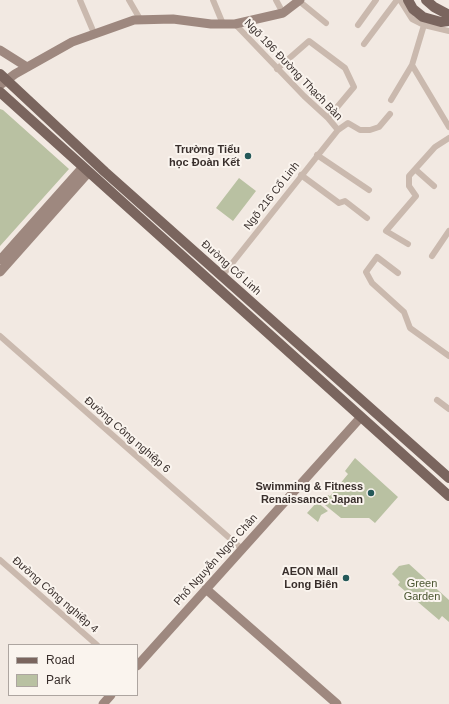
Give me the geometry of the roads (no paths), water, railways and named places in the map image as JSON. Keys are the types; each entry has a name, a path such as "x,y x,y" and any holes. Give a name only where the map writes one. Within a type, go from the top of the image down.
{"main road":[{"path":"408,0 413,9 423,17 441,22 449,22"},
{"path":"426,0 434,7 449,14"},
{"name":"Đường Cổ Linh","path":"2,77 93,161 449,478"},
{"path":"0,92 449,496"}],"street":[{"path":"80,0 94,33"},
{"path":"128,0 140,19"},
{"path":"214,0 223,24"},
{"path":"276,0 283,14"},
{"path":"2,77 27,67 72,42 94,33 140,19 172,19 235,24 283,14 299,0 326,23"},
{"path":"358,25 376,0"},
{"path":"364,44 399,0 412,19 424,25 449,31"},
{"name":"Ngõ 196 Đường Thạch Bàn","path":"235,24 277,69 328,118 338,130"},
{"path":"391,100 412,66 424,25"},
{"path":"277,69 309,41 345,68 354,87 328,118"},
{"path":"0,50 27,67"},
{"path":"412,66 449,127"},
{"path":"338,130 348,123 360,130 370,130 379,127 390,114"},
{"name":"Ngõ 216 Cổ Linh","path":"222,276 338,130"},
{"path":"408,244 386,231 416,196 409,186 409,176 416,170 435,147 449,138"},
{"path":"317,155 369,190"},
{"path":"0,260 85,170"},
{"path":"0,272 85,170"},
{"path":"416,170 434,186"},
{"path":"301,175 339,203 345,201 367,218"},
{"path":"432,256 449,231"},
{"path":"398,273 377,257 366,272 372,283 404,312 410,328 449,356"},
{"name":"Đường Công nghiệp 6","path":"0,336 242,549"},
{"path":"437,400 449,409"},
{"name":"Phố Nguyễn Ngọc Chân","path":"138,665 361,417"},
{"name":"Đường Công nghiệp 4","path":"0,560 96,644"},
{"path":"206,589 337,704"},
{"path":"103,704 110,696"}],"place":[{"name":"Trường Tiểu học Đoàn Kết","path":"248,156"},
{"name":"Swimming & Fitness Renaissance Japan","path":"371,493"},
{"name":"AEON Mall Long Biên","path":"346,578"}],"park label":[{"name":"Green Garden","path":"422,590"}]}
